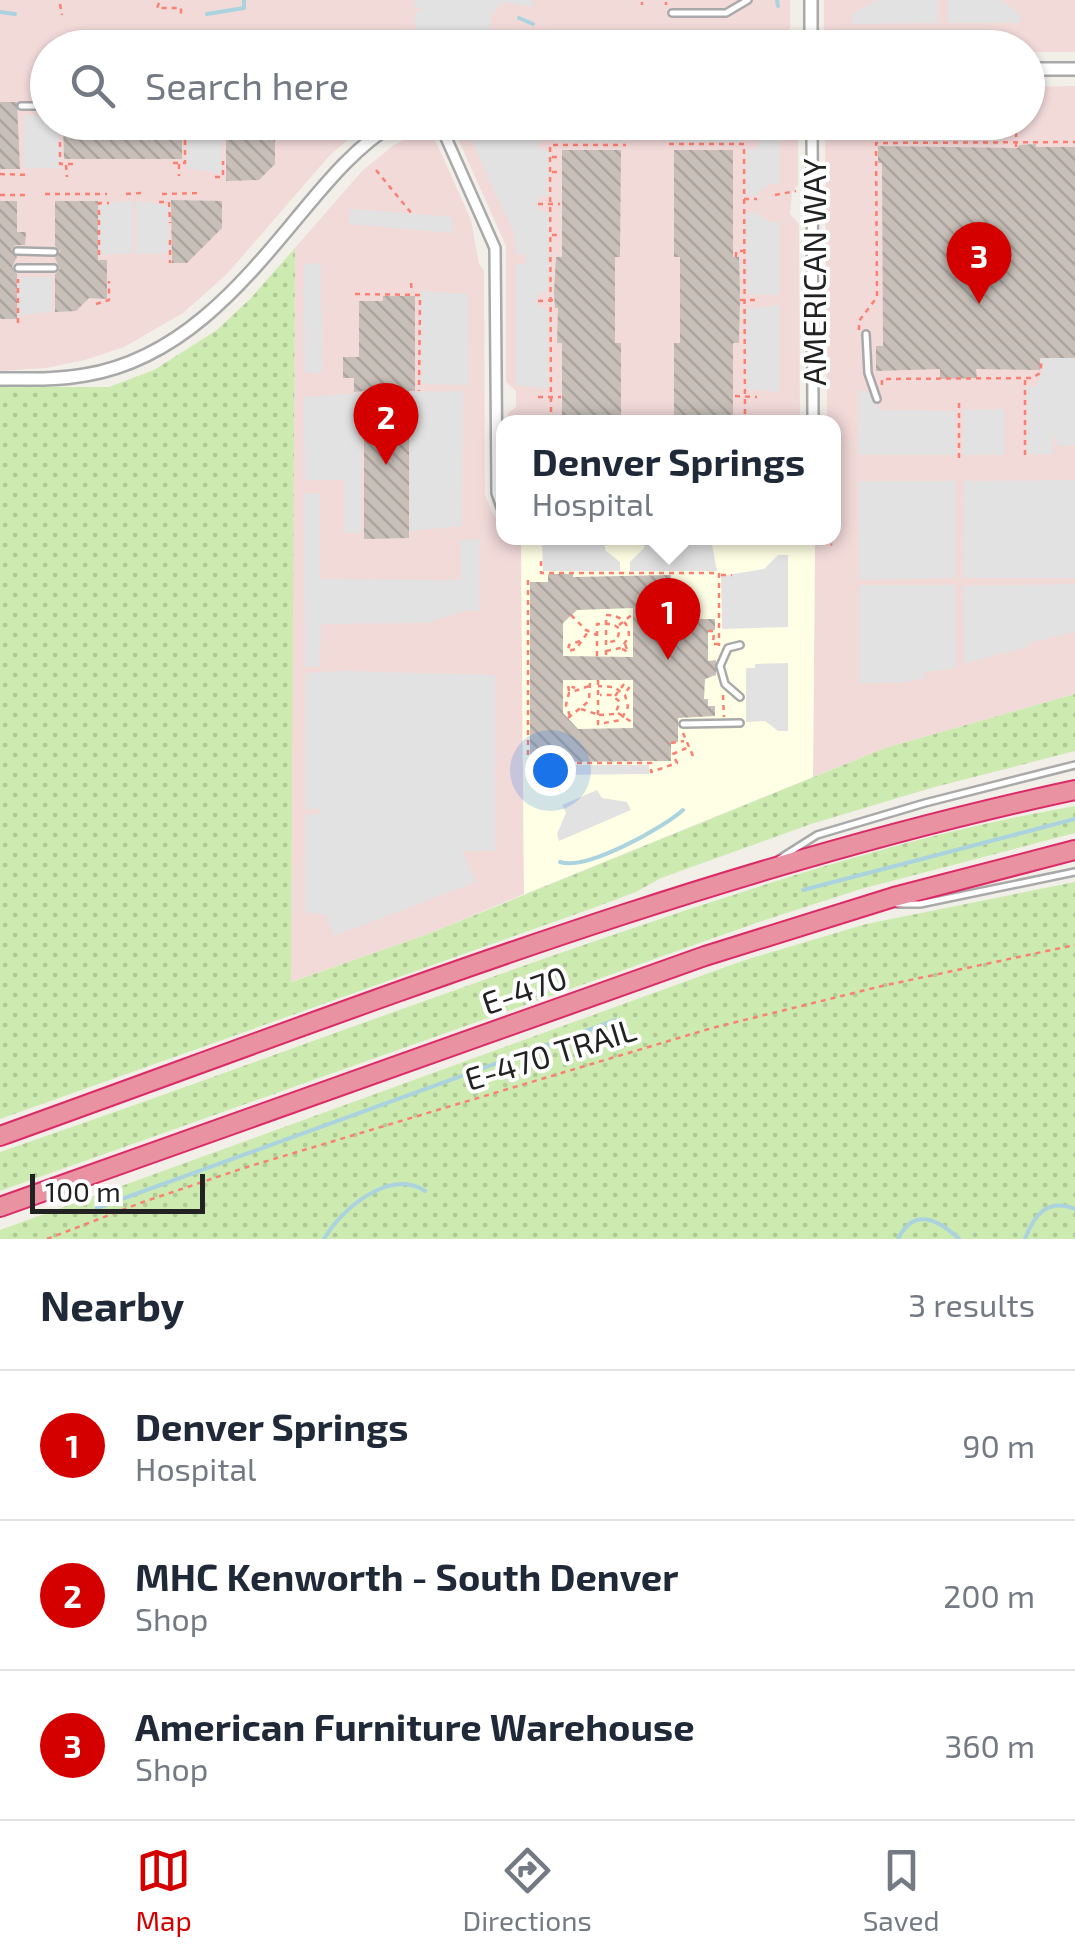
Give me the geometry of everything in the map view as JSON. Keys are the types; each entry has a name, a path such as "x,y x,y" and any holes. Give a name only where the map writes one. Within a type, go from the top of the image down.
{"highway":[{"name":"E-470","path":"0,1136 528,947 762,869 918,825 1075,790"},
{"name":"E-470","path":"0,1207 705,956 870,904 1075,850"}],"street":[{"path":"811,0 811,30"},
{"path":"1045,69 1075,69"},
{"path":"0,379 97,373 134,360 182,334 212,312 249,276 344,162 373,140"},
{"path":"447,140 496,248 497,415"},
{"name":"AMERICAN WAY","path":"812,140 814,415"}],"lane":[{"path":"672,13 726,13 748,0"},
{"path":"20,106 30,106"},
{"path":"18,251 54,252"},
{"path":"18,270 54,268"},
{"path":"862,333 868,373 877,399"},
{"path":"740,645 728,648 720,666 726,684 740,697"},
{"path":"682,727 740,723"},
{"path":"762,869 817,836 925,803 1075,765"},
{"path":"870,904 920,904 1075,872"}],"path":[{"path":"60,4 62,15"},
{"path":"159,4 157,8 181,8 181,14"},
{"path":"179,176 176,163 185,162 185,140"},
{"path":"1016,140 1016,145"},
{"path":"60,142 60,164 73,164"},
{"path":"862,333 858,321 877,296 880,261 876,143 1075,142"},
{"path":"551,415 550,144 626,145"},
{"path":"670,144 744,144 744,415"},
{"path":"733,156 744,156"},
{"path":"550,157 562,157"},
{"path":"214,177 223,177 223,161"},
{"path":"66,164 66,177"},
{"path":"376,170 412,214"},
{"path":"550,172 562,172"},
{"path":"733,173 744,173"},
{"path":"0,174 30,175"},
{"path":"775,194 796,191"},
{"path":"162,194 202,193"},
{"path":"0,195 26,194"},
{"path":"45,194 107,194"},
{"path":"126,194 142,194"},
{"path":"734,203 757,199"},
{"path":"159,202 169,202 170,223"},
{"path":"100,255 100,203 109,203"},
{"path":"538,204 560,204"},
{"path":"733,234 744,234"},
{"path":"550,235 562,235"},
{"path":"170,240 170,263"},
{"path":"736,257 736,251 745,251"},
{"path":"159,256 170,256"},
{"path":"18,270 18,322"},
{"path":"96,304 109,300 109,281"},
{"path":"739,281 745,281"},
{"path":"411,284 412,294"},
{"path":"550,286 556,286"},
{"path":"355,294 420,294 419,390"},
{"path":"538,301 552,300"},
{"path":"742,300 757,300"},
{"path":"733,350 745,350"},
{"path":"882,390 882,379 1027,378 1040,373 1042,360"},
{"path":"733,366 744,366"},
{"path":"985,369 985,378"},
{"path":"1026,460 1028,370"},
{"path":"889,371 889,379"},
{"path":"959,378 959,390"},
{"path":"735,396 757,397"},
{"path":"538,397 560,397"},
{"path":"959,402 959,460"},
{"path":"717,650 718,561"},
{"path":"541,562 541,573 732,574"},
{"path":"621,562 621,573"},
{"path":"628,562 628,573"},
{"path":"528,580 528,756 547,756 547,763"},
{"path":"618,627 633,614"},
{"path":"571,615 597,638 618,640 618,627"},
{"path":"606,615 624,620 629,633 625,644 606,654 606,615"},
{"path":"597,656 597,624 618,627"},
{"path":"580,642 588,632"},
{"path":"708,632 714,632 714,644 720,644"},
{"path":"620,648 620,657"},
{"path":"614,680 615,696"},
{"path":"590,683 590,695 569,717 566,705 570,693 590,683"},
{"path":"598,683 616,688 624,694 628,707 623,718 598,724 598,683"},
{"path":"616,688 626,685 628,690 624,694"},
{"path":"712,718 724,718 720,690"},
{"path":"590,695 615,696 620,702 618,712"},
{"path":"580,709 598,715 618,712"},
{"path":"618,712 633,723"},
{"path":"682,727 693,756"},
{"path":"671,743 686,740"},
{"path":"542,776 541,763 651,763 651,772 655,773 677,763 673,754 689,747"},
{"name":"E-470 TRAIL","path":"47,1239 247,1167 681,1037 789,1008 1075,946"}],"shaded area":[{"path":"0,0 790,0 790,30 30,30 30,140 348,140 330,155 227,274 183,313 124,347 85,360 0,371"},
{"path":"415,0 533,0 533,7 502,2 490,17 491,30 416,30 415,13 425,10 415,7"},
{"path":"824,0 1075,0 1075,52 1045,52 1045,30 824,30"},
{"path":"876,0 938,0 938,23 852,24 852,14"},
{"path":"948,0 1000,0 1020,14 1020,23 948,23"},
{"path":"1075,86 1075,694 885,748 813,777 815,545 841,545 841,415 827,415 825,140 1045,140 1045,87"},
{"path":"24,115 30,115 30,140 59,140 59,168 24,168"},
{"path":"187,140 222,140 221,174 187,168"},
{"path":"404,140 434,140 471,220 479,264 484,271 485,495 496,518 496,545 521,545 524,894 428,934 290,982 295,248 362,171"},
{"path":"459,140 798,140 798,185 792,192 790,214 799,224 800,415 508,415 516,407 516,391 506,382 506,246"},
{"path":"541,140 538,148 548,150 548,196 539,196 538,210 548,212 548,292 538,293 538,307 548,309 548,389 516,385 516,264 526,264 527,255 516,254 514,232 472,142"},
{"path":"554,140 625,140 625,142"},
{"path":"669,140 741,140 741,142"},
{"path":"760,140 779,140 779,184 769,184 756,196 746,195 746,149 756,149"},
{"path":"133,201 133,253 101,255 100,206"},
{"path":"136,201 168,205 168,253 136,254"},
{"path":"350,209 453,217 453,233 349,224"},
{"path":"746,212 779,222 779,295 747,294"},
{"path":"321,263 322,373 305,373 304,264"},
{"path":"20,277 52,277 52,311 19,316"},
{"path":"421,291 468,294 469,385 422,384"},
{"path":"779,305 779,392 747,389 746,309"},
{"path":"1042,358 1075,358 1075,445 1058,446 1056,434 1053,454 1027,454 1027,387 1036,386"},
{"path":"463,391 462,526 410,531 410,392"},
{"path":"858,391 867,391 881,410 955,411 955,455 858,455"},
{"path":"362,393 361,533 344,533 344,480 305,480 304,397"},
{"path":"1004,409 1004,455 963,455 964,410"},
{"path":"1075,480 1075,578 963,578 964,481"},
{"path":"858,481 955,481 955,578 859,580"},
{"path":"304,493 320,493 320,579 461,580 460,540 479,539 479,611 464,611 428,623 321,624 320,667 305,667"},
{"path":"521,545 815,545 813,777 524,894"},
{"path":"542,545 605,545 605,550 620,562 620,571 543,571"},
{"path":"712,545 717,571 630,571 630,562 644,548"},
{"path":"778,555 788,555 788,627 722,629 721,576 764,569"},
{"path":"1075,584 1075,632 964,663 963,586"},
{"path":"859,585 955,585 956,668 925,672 925,678 901,683 859,683"},
{"path":"788,663 788,731 778,731 765,721 746,722 746,668"},
{"path":"305,673 495,675 495,851 462,851 476,882 334,936 326,915 305,912 305,815 321,813 320,809 305,809"},
{"path":"543,765 649,765 649,774 543,775"},
{"path":"597,790 602,798 627,802 631,810 559,841 557,834 566,813 562,805"}],"green space":[{"path":"295,248 291,982 428,934 885,748 1075,694 1075,751 811,824 661,878 593,908 0,1119 0,387 109,387 154,370 217,330"},
{"path":"1075,806 1075,833 861,889 759,922 0,1191 0,1152 718,900 895,846"},
{"path":"1075,882 1075,1239 0,1239 0,1230 742,961 866,924"}],"building":[{"path":"0,102 17,102 20,169 0,169"},
{"path":"63,140 182,140 182,159 64,159"},
{"path":"226,140 275,140 275,164 259,180 226,181"},
{"path":"1036,144 1075,147 1075,358 1040,358 1040,370 976,369 977,378 940,379 940,369 876,371 876,346 883,346 882,163 878,163 878,146 1018,148"},
{"path":"562,150 621,150 615,343 621,343 621,415 562,415 562,343 557,343 558,308 554,292 556,257 562,257"},
{"path":"674,150 733,150 733,257 739,257 740,292 739,343 733,343 733,415 674,415 674,343 680,343 680,257 674,257"},
{"path":"171,200 222,201 222,228 187,263 172,263"},
{"path":"0,201 17,201 17,232 26,232 25,245 15,245 11,250 17,257 12,267 17,274 17,319 0,319"},
{"path":"55,201 98,201 98,260 107,260 107,299 89,298 76,311 55,312 55,274 60,269 55,258 60,251 55,246"},
{"path":"383,296 415,296 415,391 409,391 409,538 364,539 364,391 354,392 354,378 343,378 343,357 359,357 359,301 383,301"},
{"path":"548,574 671,575 670,594 678,594 678,619 715,619 715,630 708,630 708,661 716,660 716,675 705,679 704,699 708,699 708,706 715,706 715,716 678,718 678,742 671,742 671,761 549,762 549,754 530,754 530,582 548,582","holes":["633,608 633,657 563,656 563,623 577,610","563,680 633,680 633,728 578,729 563,713"]}],"waterway":[{"path":"207,14 244,8 244,0"},
{"path":"777,0 778,6"},
{"path":"0,12 15,14"},
{"path":"519,18 533,24"},
{"path":"560,862 572,863 605,854 642,837 683,810"},
{"path":"803,890 1075,819"},
{"path":"97,1208 616,1020"},
{"path":"324,1239 354,1205 382,1188 411,1185 425,1191"},
{"path":"1025,1239 1033,1223 1049,1207 1075,1209"},
{"path":"898,1239 911,1222 919,1219 935,1222 959,1239"}],"place":[{"name":"American Furniture Warehouse","path":"979,304"},
{"name":"MHC Kenworth - South Denver","path":"386,465"},
{"name":"Denver Springs","path":"668,660"}]}
